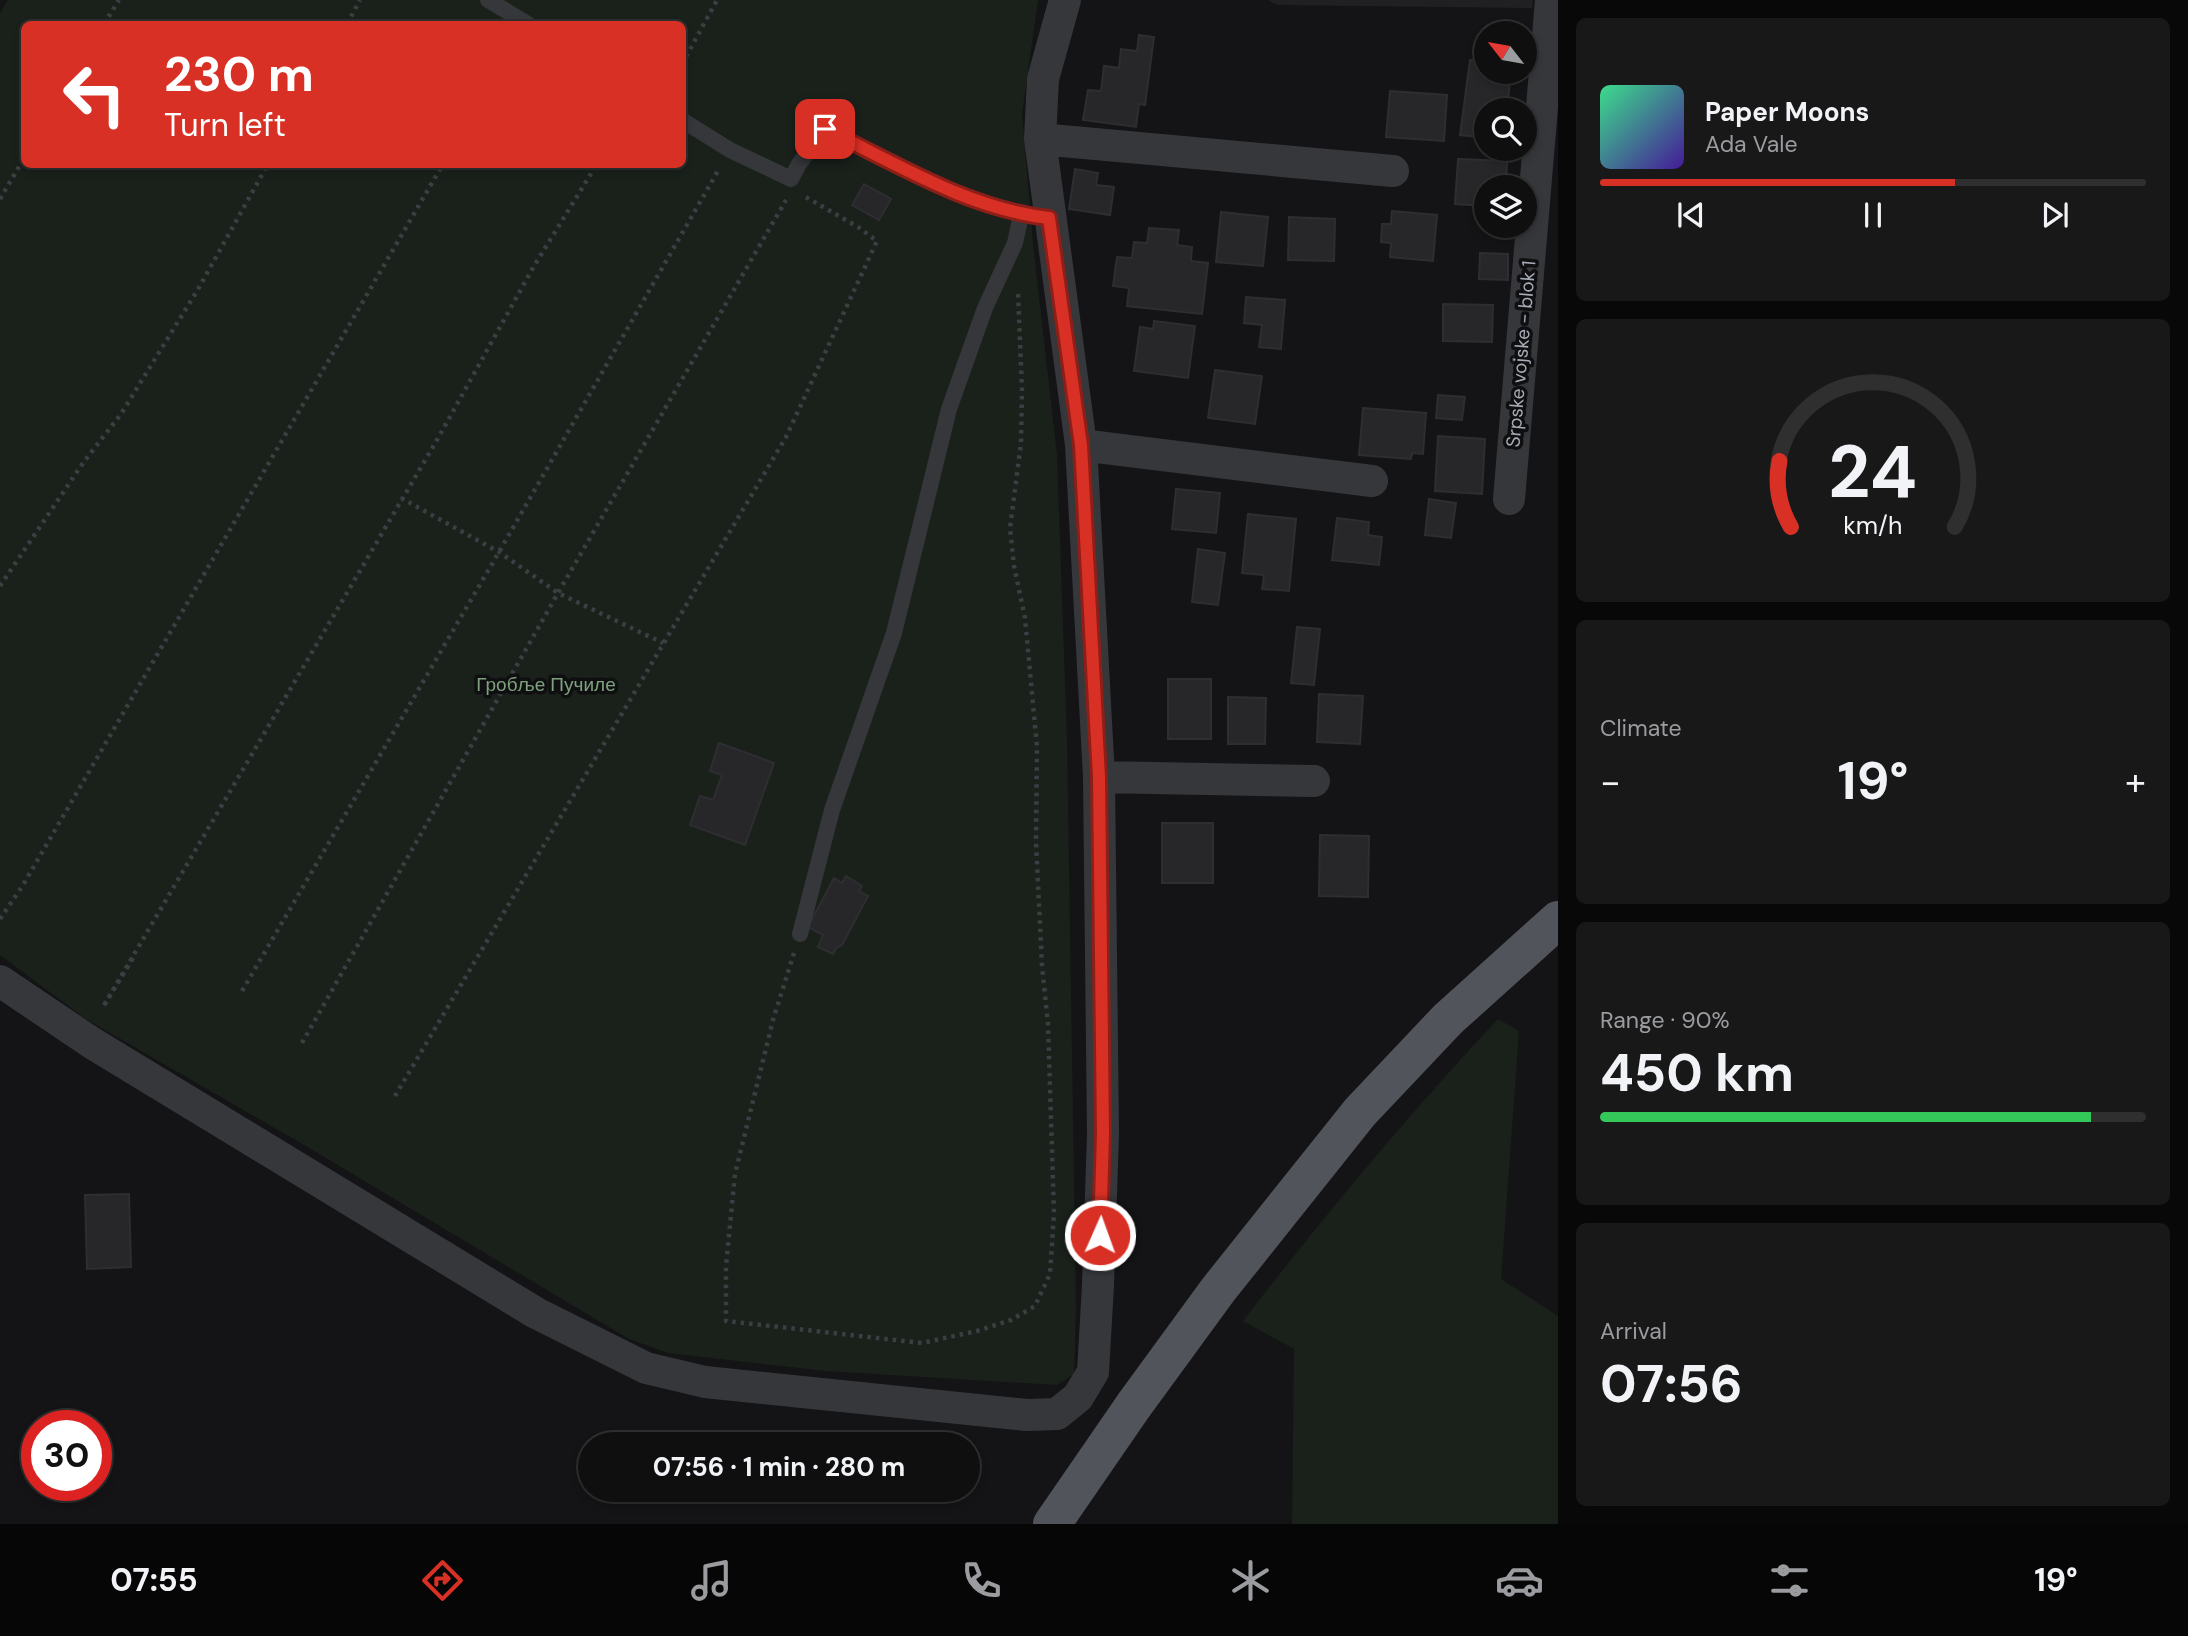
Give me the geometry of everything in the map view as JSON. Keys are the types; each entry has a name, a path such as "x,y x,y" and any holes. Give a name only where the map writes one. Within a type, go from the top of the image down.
{"main road":[{"path":"1052,1524 1218,1290 1360,1112 1448,1019 1558,920"}],"street":[{"path":"0,981 92,1043 536,1313 646,1367 705,1382 1027,1415 1057,1414 1078,1397 1093,1372 1098,1285 1103,1134 1099,777 1081,445 1035,216 1043,79 1065,0"},
{"name":"Srpske vojske - blok 1","path":"1508,499 1550,0"},
{"path":"1040,139 1393,171"},
{"path":"1081,445 1372,481"},
{"path":"1099,777 1314,781"}],"lane":[{"path":"488,0 523,21"},
{"path":"686,122 730,150 791,179 825,129 961,196 1035,216 1015,243 985,308 949,409 894,633 832,810 800,934"}],"path":[{"path":"106,21 119,0"},
{"path":"348,21 360,0"},
{"path":"686,57 717,0"},
{"path":"242,991 730,150"},
{"path":"0,199 21,163"},
{"path":"0,586 83,463 121,414 197,291 266,168"},
{"path":"0,919 23,886 441,168"},
{"path":"133,958 103,1007 437,440 534,266 595,168"},
{"path":"395,1096 786,437 877,241 801,194"},
{"path":"302,1043 558,593 790,195"},
{"path":"800,934 773,1020 735,1174 726,1266 726,1321 922,1343 1012,1321 1035,1306 1050,1274 1054,1213 1048,1024 1042,966 1037,842 1037,747 1025,618 1014,566 1010,528 1021,443 1022,390 1015,243"},
{"path":"401,498 499,552 558,593 663,643"}],"shaded area":[{"path":"1268,0 1533,0 1532,8 1278,5"}],"green space":[{"name":"Гробље Пучиле","path":"8,0 1038,0 1022,114 1033,244 1057,455 1067,741 1076,1310 1074,1374 1057,1385 826,1371 668,1353 629,1339 311,1149 86,1019 0,955 0,13"},
{"path":"1498,1019 1519,1031 1501,1279 1558,1316 1558,1524 1292,1524 1294,1349 1243,1321 1367,1167"}],"building":[{"path":"1139,35 1154,37 1145,105 1139,104 1136,127 1083,120 1088,90 1101,91 1104,66 1119,68 1121,49 1137,51"},
{"path":"1470,60 1474,60 1474,84 1510,84 1508,98 1474,98 1474,137 1460,135"},
{"path":"1390,91 1447,95 1444,141 1386,137"},
{"path":"1458,159 1507,161 1506,175 1474,175 1474,205 1455,204"},
{"path":"1075,169 1098,173 1096,185 1114,187 1110,215 1069,209"},
{"path":"864,184 891,199 879,220 852,205"},
{"path":"1392,211 1437,215 1433,261 1390,257 1391,243 1381,242 1382,224 1391,224"},
{"path":"1221,212 1268,217 1263,266 1216,262"},
{"path":"1289,217 1335,219 1334,261 1288,260"},
{"path":"1149,228 1179,230 1177,245 1192,247 1191,261 1208,263 1202,314 1127,306 1129,288 1113,286 1117,257 1132,258 1134,242 1147,243"},
{"path":"1480,253 1508,254 1508,280 1479,279"},
{"path":"1246,297 1285,300 1281,349 1259,347 1262,325 1244,323"},
{"path":"1443,304 1493,305 1492,342 1443,341"},
{"path":"1154,321 1195,326 1188,378 1134,371 1140,327 1153,329"},
{"path":"1215,370 1262,376 1255,424 1208,418"},
{"path":"1438,395 1465,397 1462,420 1436,418"},
{"path":"1363,408 1426,413 1423,454 1412,453 1411,459 1359,455"},
{"path":"1438,436 1485,439 1482,494 1435,491"},
{"path":"1176,489 1220,493 1216,533 1172,529"},
{"path":"1429,499 1456,503 1451,538 1425,535"},
{"path":"1248,514 1296,519 1289,591 1262,589 1264,575 1242,573"},
{"path":"1337,518 1369,522 1368,535 1382,537 1379,565 1332,560"},
{"path":"1198,549 1225,553 1218,605 1192,602"},
{"path":"1297,627 1320,629 1314,685 1291,683"},
{"path":"1168,679 1211,679 1211,739 1168,739"},
{"path":"1319,694 1363,696 1360,744 1317,742"},
{"path":"1228,697 1266,698 1265,744 1228,744"},
{"path":"719,743 774,763 745,845 690,825 700,796 713,800 722,775 710,771"},
{"path":"1162,823 1213,823 1213,883 1162,883"},
{"path":"1320,835 1369,836 1368,897 1319,896"},
{"path":"846,876 862,886 859,891 868,896 842,945 836,948 833,954 818,947 823,935 808,927 834,878 842,883"},
{"path":"129,1194 131,1267 87,1269 85,1195"}],"route":[{"path":"825,129 961,196 1021,215 1049,218 1081,445 1099,777 1103,1134 1100,1235"}]}
